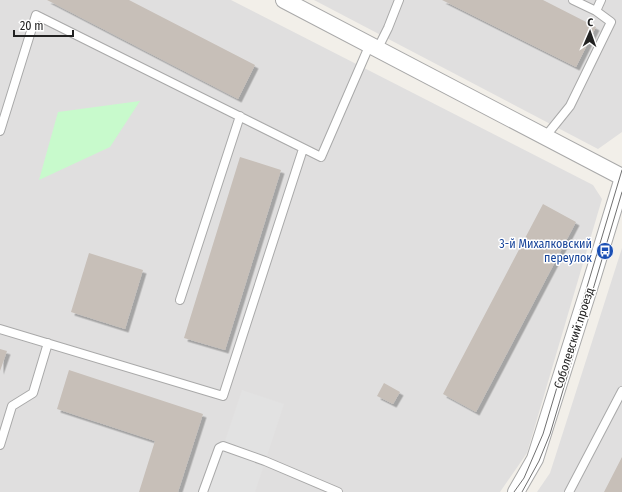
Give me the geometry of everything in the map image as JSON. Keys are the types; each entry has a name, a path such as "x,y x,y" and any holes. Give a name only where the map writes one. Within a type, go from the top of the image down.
{"street":[{"path":"284,0 622,177"},
{"name":"Соболевский проезд","path":"516,492 535,459 622,181"}],"lane":[{"path":"0,131 36,15 321,157 374,46 388,28 399,0"},
{"path":"545,137 570,106 611,22 596,11 573,0"},
{"path":"596,11 601,0"},
{"path":"180,300 240,116"},
{"path":"0,329 223,396 303,149"},
{"path":"0,445 12,406 33,393 48,343"},
{"path":"570,492 622,391"},
{"path":"203,492 219,448 223,446 265,461 338,492"}],"shaded area":[{"path":"0,0 231,0 593,185 602,199 527,453 500,492 0,492"},
{"path":"314,0 622,0 622,132 598,149"},
{"path":"622,248 622,492 537,492 550,473"},
{"path":"242,390 284,404 255,492 208,492"}],"green space":[{"path":"140,101 110,147 39,180 58,112"}],"building":[{"path":"47,0 129,0 255,65 238,99"},
{"path":"442,0 543,0 596,27 576,67"},
{"path":"240,157 281,170 225,350 184,338"},
{"path":"543,204 576,222 476,412 443,394"},
{"path":"89,253 143,270 125,329 71,312"},
{"path":"0,349 7,351 0,371"},
{"path":"69,370 203,414 178,492 139,492 155,441 57,409"},
{"path":"384,383 400,392 393,404 377,396"},
{"path":"622,457 622,492 604,492"}],"tram line":[{"path":"514,492 524,478 543,434 622,170"},
{"path":"522,492 539,461 550,434 622,192"}],"place":[{"name":"3-й Михалковский переулок","path":"605,251"}]}
